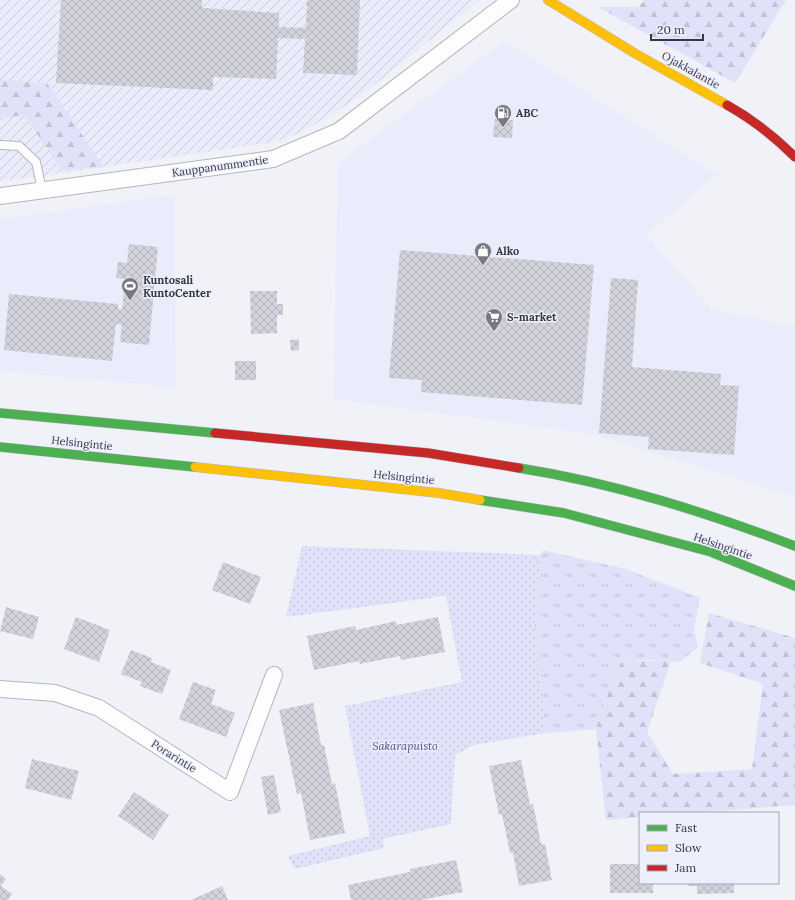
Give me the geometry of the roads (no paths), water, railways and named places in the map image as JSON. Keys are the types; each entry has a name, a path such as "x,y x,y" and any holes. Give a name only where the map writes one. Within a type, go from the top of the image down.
{"main road":[{"name":"Ojakkalantie","path":"548,0 636,54 686,80 742,114 781,143 795,158"},
{"name":"Helsingintie","path":"0,413 428,453 564,475 638,493 717,517 795,546"},
{"name":"Helsingintie","path":"0,447 439,493 564,513 711,552 795,586"}],"street":[{"name":"Kauppanummentie","path":"0,196 273,159 339,130 511,0"},
{"name":"Porarintie","path":"0,689 55,692 99,708 230,792 274,675"}],"lane":[{"path":"0,145 19,146 36,162 42,190"}],"place":[{"name":"ABC","path":"503,128"},
{"name":"Alko","path":"483,266"},
{"name":"Kuntosali KuntoCenter","path":"130,301"},
{"name":"S-market","path":"494,332"}],"park label":[{"name":"Sakarapuisto","path":"405,746"}]}
